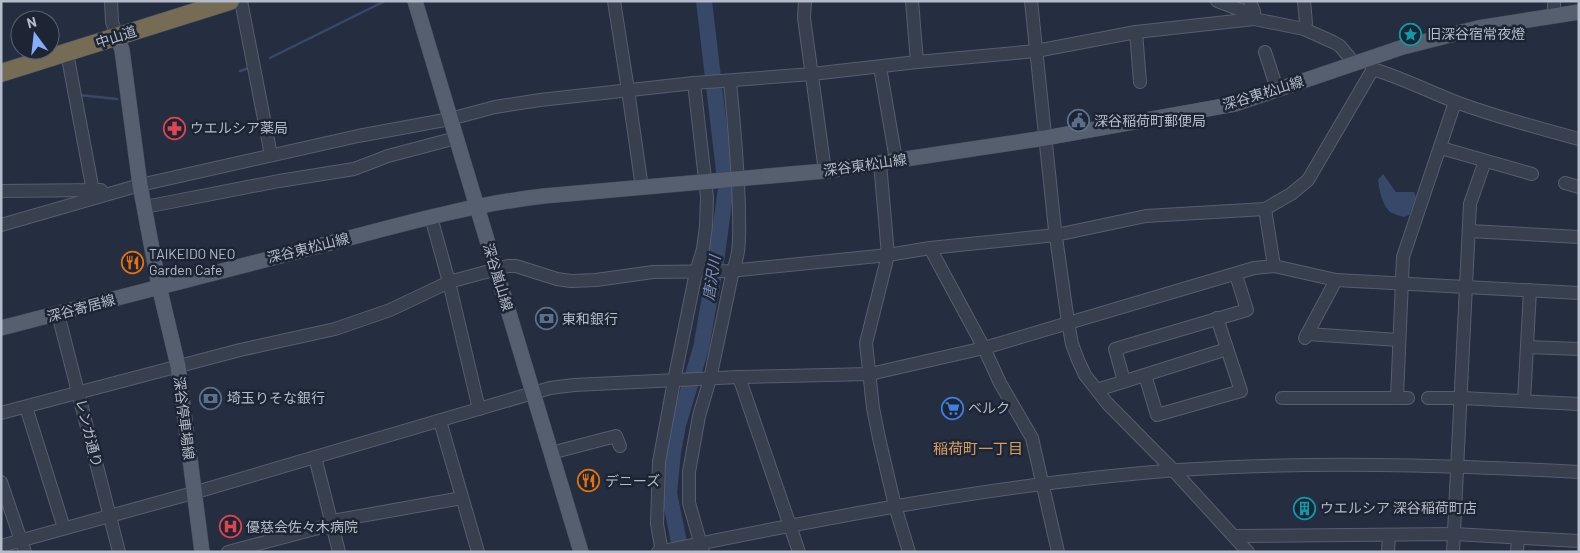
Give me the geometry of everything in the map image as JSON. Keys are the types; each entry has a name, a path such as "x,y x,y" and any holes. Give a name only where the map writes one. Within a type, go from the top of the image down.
{"highway":[{"name":"中山道","path":"1,73 230,1"}],"main road":[{"name":"深谷嵐山線","path":"415,1 581,552"},
{"name":"深谷東松山線","path":"160,286 431,217 521,199 825,171 1045,138 1235,104 1354,63 1371,64 1398,48 1554,8 1579,12"},
{"path":"117,36 122,50 140,185 160,286"},
{"name":"深谷寄居線","path":"1,328 160,286"},
{"name":"深谷停車場線","path":"160,286 178,366 202,552"}],"street":[{"path":"111,1 112,22 117,36"},
{"path":"241,1 271,155"},
{"path":"614,1 642,188"},
{"path":"805,1 804,18 825,171"},
{"path":"912,1 917,62"},
{"path":"1031,1 1051,202 1068,322 1072,344 1078,360 1085,375 1107,403 1174,471 1248,552"},
{"path":"1217,1 1246,12 1254,20"},
{"path":"1250,1 1254,12 1254,20"},
{"path":"1304,1 1306,23 1304,29"},
{"path":"1,225 140,185 271,155 450,119 495,107 540,100 695,83 812,74 1036,51 1136,32 1254,20 1304,29 1340,46 1354,63"},
{"path":"1136,32 1140,82"},
{"path":"1265,52 1277,90"},
{"path":"67,53 93,191"},
{"path":"1,413 240,350 335,330 390,310 449,282 496,269 516,266 557,279 577,281 653,272 731,270 888,255 930,248 1056,235 1146,216 1265,209 1291,194 1308,180 1371,64 1455,102 1498,117 1579,139"},
{"path":"880,67 896,160"},
{"path":"700,546 689,503 689,472 699,416 731,270 736,262 739,231 737,179 728,81"},
{"path":"695,83 707,182 706,226 703,249 659,462 657,524 662,551 700,546 790,526 895,506 1042,484 1174,471 1287,465 1457,466 1579,472"},
{"path":"1282,398 1402,398 1399,340 1403,258 1455,102"},
{"path":"145,207 279,181 354,169 388,156 456,138"},
{"path":"1441,148 1532,174"},
{"path":"1452,552 1470,204 1486,161"},
{"path":"880,163 888,255 866,343 876,423 895,506 909,552"},
{"path":"1565,183 1579,187"},
{"path":"1,192 93,191 140,185"},
{"path":"1265,209 1274,266"},
{"path":"431,217 449,282 479,409"},
{"path":"1469,231 1579,237"},
{"path":"930,248 984,348 1000,383 1032,438 1058,552"},
{"path":"1,546 23,546 64,528 193,493 440,421 532,392 574,385 739,377 870,374 984,348 1068,322 1236,275 1254,268 1274,266 1336,280 1579,293"},
{"path":"1124,381 1115,349 1247,310 1236,275"},
{"path":"1336,280 1306,336 1399,340"},
{"path":"1524,401 1530,290"},
{"name":"レンガ通り","path":"58,314 119,552"},
{"path":"1145,375 1157,415 1241,391 1217,318"},
{"path":"1527,347 1579,349"},
{"path":"1097,390 1227,349"},
{"path":"739,377 799,552"},
{"path":"1428,398 1579,404"},
{"path":"26,406 64,528"},
{"path":"440,421 478,552"},
{"path":"551,453 616,436 620,446"},
{"path":"315,457 338,552"},
{"path":"1,482 23,546"},
{"path":"228,552 266,547 338,520 462,498"},
{"path":"1234,536 1454,534 1579,541"},
{"path":"1388,552 1389,535"},
{"path":"1517,552 1518,538"}],"water":[{"path":"1383,174 1396,192 1414,192 1416,197 1409,215 1404,217 1392,213 1386,207 1380,194 1378,180"}],"waterway":[{"path":"270,58 385,1"},
{"name":"唐沢川","path":"681,552 669,493 673,452 678,425 701,348 716,262 726,188 704,1"},
{"path":"240,71 249,68"},
{"path":"79,95 117,99"}],"place":[{"name":"旧深谷宿常夜燈","path":"1411,34"},
{"name":"深谷稲荷町郵便局","path":"1078,121"},
{"name":"ウエルシア薬局","path":"174,128"},
{"name":"TAIKEIDO NEO Garden Cafe","path":"133,262"},
{"name":"東和銀行","path":"546,319"},
{"name":"埼玉りそな銀行","path":"211,398"},
{"name":"ベルク","path":"952,408"},
{"name":"デニーズ","path":"589,481"},
{"name":"ウエルシア 深谷稲荷町店","path":"1304,508"},
{"name":"優慈会佐々木病院","path":"230,527"}],"district":[{"name":"稲荷町一丁目","path":"978,449"}]}
